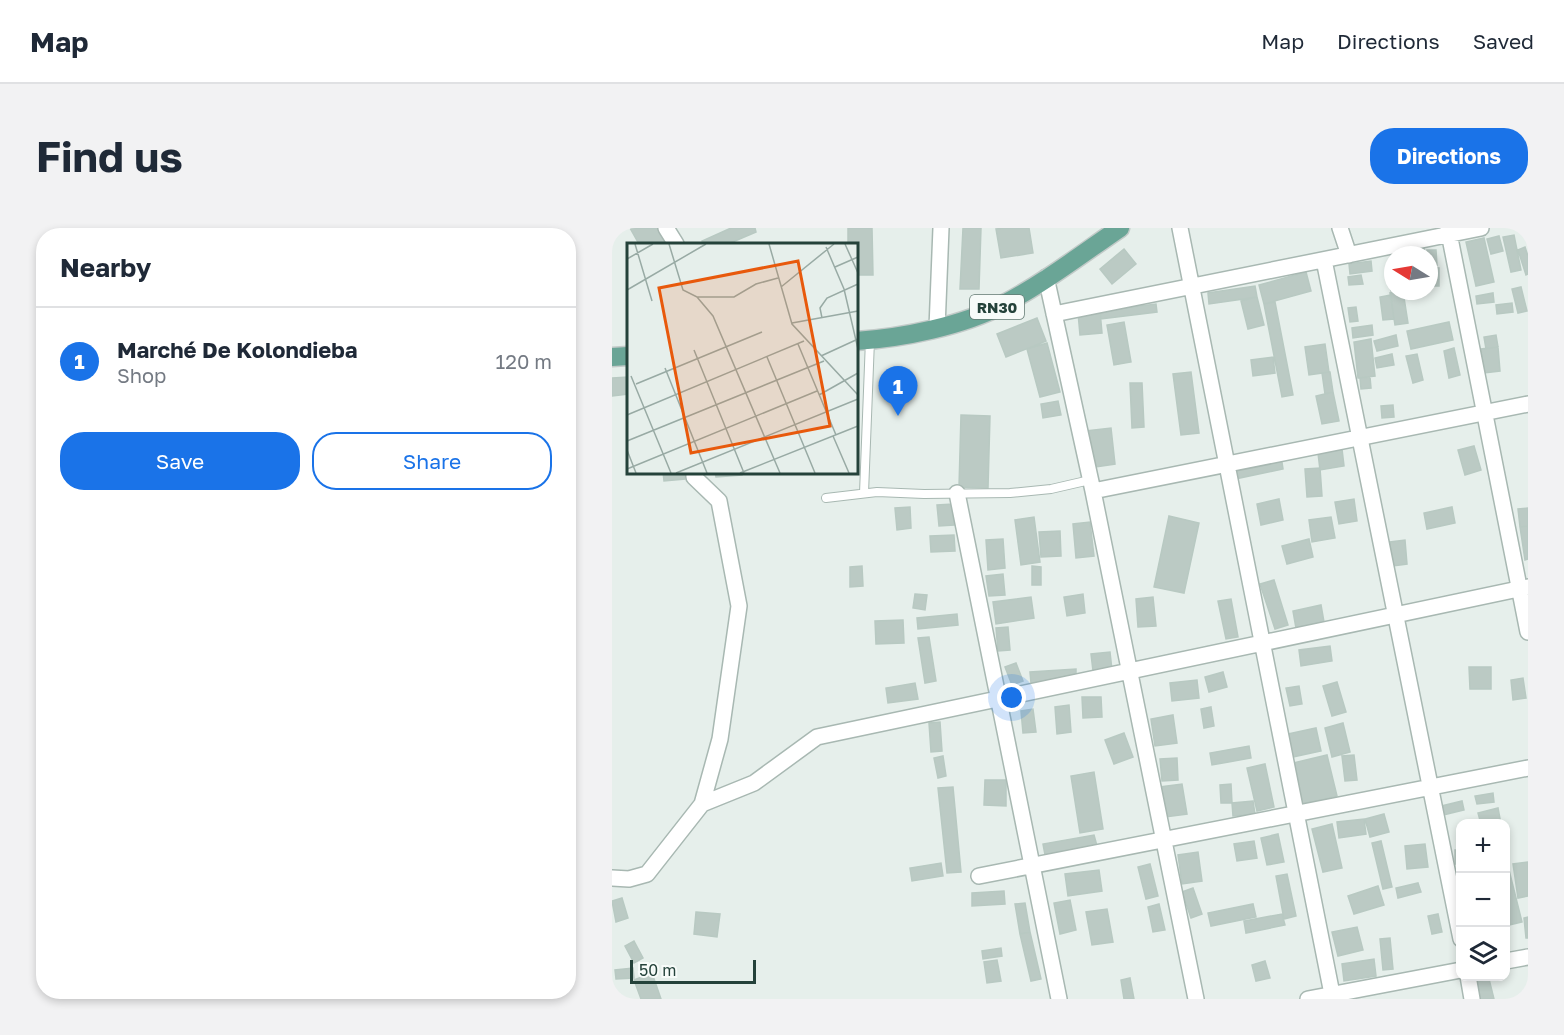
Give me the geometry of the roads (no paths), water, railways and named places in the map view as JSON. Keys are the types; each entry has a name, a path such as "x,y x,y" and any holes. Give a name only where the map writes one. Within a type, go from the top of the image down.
{"main road":[{"name":"RN30","path":"863,340 937,328 1003,305 1120,228"},
{"path":"612,357 627,356"}],"street":[{"path":"666,228 675,243"},
{"path":"937,328 941,228"},
{"path":"1180,228 1333,997"},
{"path":"1340,228 1349,255"},
{"path":"1054,314 1349,255 1449,231 1481,228"},
{"path":"1449,231 1485,412 1524,588 1528,632"},
{"path":"1324,260 1459,927"},
{"path":"1046,277 1092,485 1196,999"},
{"path":"1092,485 1226,464 1528,404"},
{"path":"612,878 629,879 647,874 702,804 720,739 739,606 719,501 694,477 694,474"},
{"path":"957,494 1059,999"},
{"path":"702,804 754,783 817,737 1524,588"},
{"path":"979,876 1528,768"},
{"path":"1510,960 1528,957"},
{"path":"1308,999 1333,997 1456,971"},
{"path":"1469,981 1473,999"}],"lane":[{"path":"863,340 864,493"},
{"path":"826,498 877,492 1010,493 1092,485"}],"place":[{"name":"Marché De Kolondieba","path":"898,416"}]}
